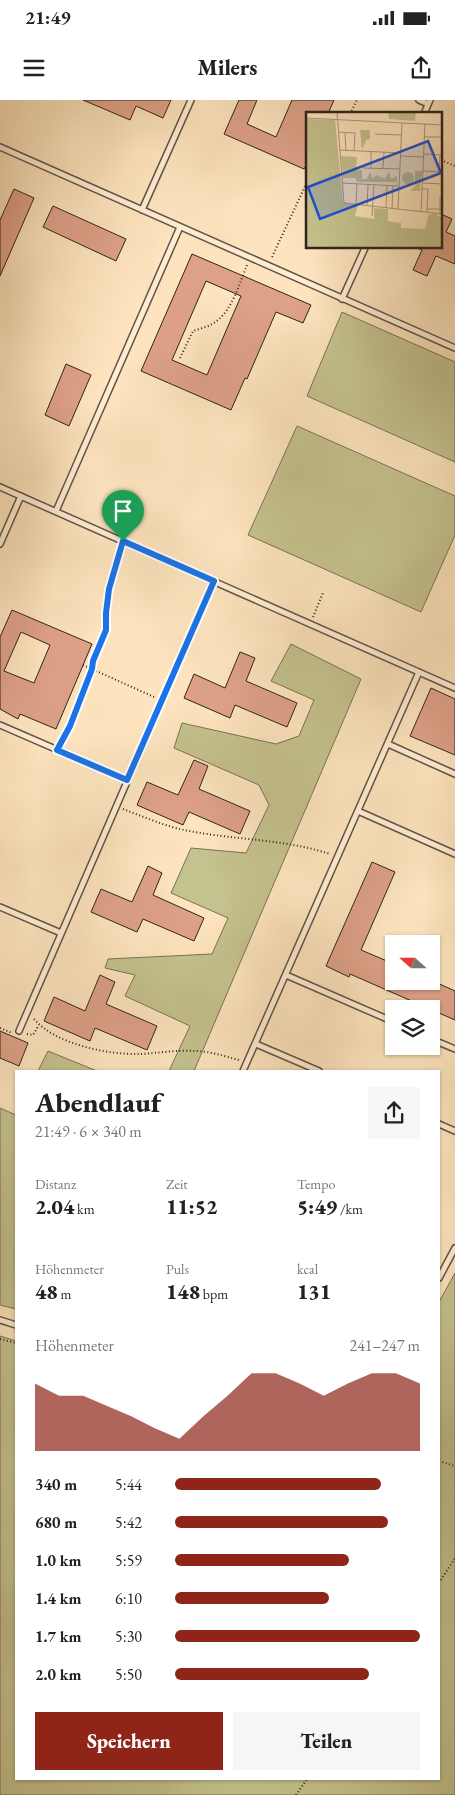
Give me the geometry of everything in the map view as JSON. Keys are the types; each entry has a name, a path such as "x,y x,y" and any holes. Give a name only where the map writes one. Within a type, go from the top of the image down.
{"lane":[{"path":"142,210 191,100"},
{"path":"419,100 429,102"},
{"path":"0,147 455,348"},
{"path":"56,511 180,227"},
{"path":"342,299 365,249"},
{"path":"0,487 455,688"},
{"path":"0,544 21,496"},
{"path":"19,1031 214,581"},
{"path":"244,1070 419,672"},
{"path":"0,725 127,780"},
{"path":"388,744 455,774"},
{"path":"358,811 455,854"},
{"path":"0,907 61,933"},
{"path":"286,975 385,1018"},
{"path":"440,1043 455,1049"},
{"path":"256,1044 317,1070"},
{"path":"440,1124 455,1131"},
{"path":"440,1276 455,1248"},
{"path":"0,1320 15,1324"}],"path":[{"path":"351,112 357,100"},
{"path":"442,160 455,166"},
{"path":"268,266 306,184"},
{"path":"180,358 193,331 219,320 229,305 250,258"},
{"path":"57,750 70,726 106,630 109,589 123,541"},
{"path":"310,624 323,592"},
{"path":"83,665 162,700"},
{"path":"116,806 187,831 283,842 309,847 338,856"},
{"path":"27,1011 39,1026 51,1034 79,1045 112,1052 139,1054 196,1050 222,1055 247,1063"},
{"path":"0,1339 15,1343"},
{"path":"440,1461 455,1466"},
{"path":"440,1580 455,1558"},
{"path":"296,1795 306,1780"}],"shaded area":[{"path":"342,312 455,362 455,462 307,396"},
{"path":"297,426 455,496 455,535 421,612 248,535"},
{"path":"291,644 361,679 194,1070 169,1070 190,1026 125,996 135,975 105,968 108,959 212,954 228,918 171,893 191,848 246,853 269,805 259,785 174,748 182,723 276,744 299,736 314,700 271,681"},
{"path":"48,1051 95,1070 38,1070"},
{"path":"0,1108 15,1115 15,1309 0,1305"},
{"path":"455,1273 455,1795 0,1795 0,1336 15,1341 15,1780 440,1780 440,1300"}],"building":[{"path":"83,100 171,100 163,118 136,106 130,120"},
{"path":"239,100 257,100 247,124 276,137 292,100 334,100 329,112 306,112 306,166 304,169 224,134"},
{"path":"14,189 34,198 0,276 0,220"},
{"path":"53,206 126,239 116,261 43,227"},
{"path":"442,214 452,219 446,232 455,236 455,264 436,256 427,276 413,270 422,250 420,249 442,249"},
{"path":"192,254 311,305 303,323 276,312 247,379 245,378 231,410 141,371","holes":["206,281 241,296 207,375 172,360"]},
{"path":"66,364 91,375 69,426 45,415"},
{"path":"12,610 92,644 56,729 20,714 18,719 0,709 0,637","holes":["21,632 50,645 34,683 4,671"]},
{"path":"240,652 255,658 246,681 297,703 287,727 235,705 230,718 184,698 194,674 225,688"},
{"path":"431,688 455,699 455,755 410,736"},
{"path":"194,760 208,766 199,789 250,811 240,834 189,812 183,825 137,805 147,782 178,795"},
{"path":"372,862 395,872 361,950 385,960 385,989 350,974 349,977 326,966"},
{"path":"148,866 162,873 153,895 204,918 194,941 143,919 137,932 91,912 101,889 132,902"},
{"path":"100,975 115,982 106,1004 157,1026 147,1050 95,1028 90,1041 44,1021 54,997 85,1011"},
{"path":"440,984 455,991 455,1020 440,1013 440,1000 409,1000 387,990 440,990"},
{"path":"0,1031 28,1043 19,1066 0,1058"}],"route":[{"path":"123,541 214,581 127,780 57,750 70,726 106,630 109,589 123,541"}]}
